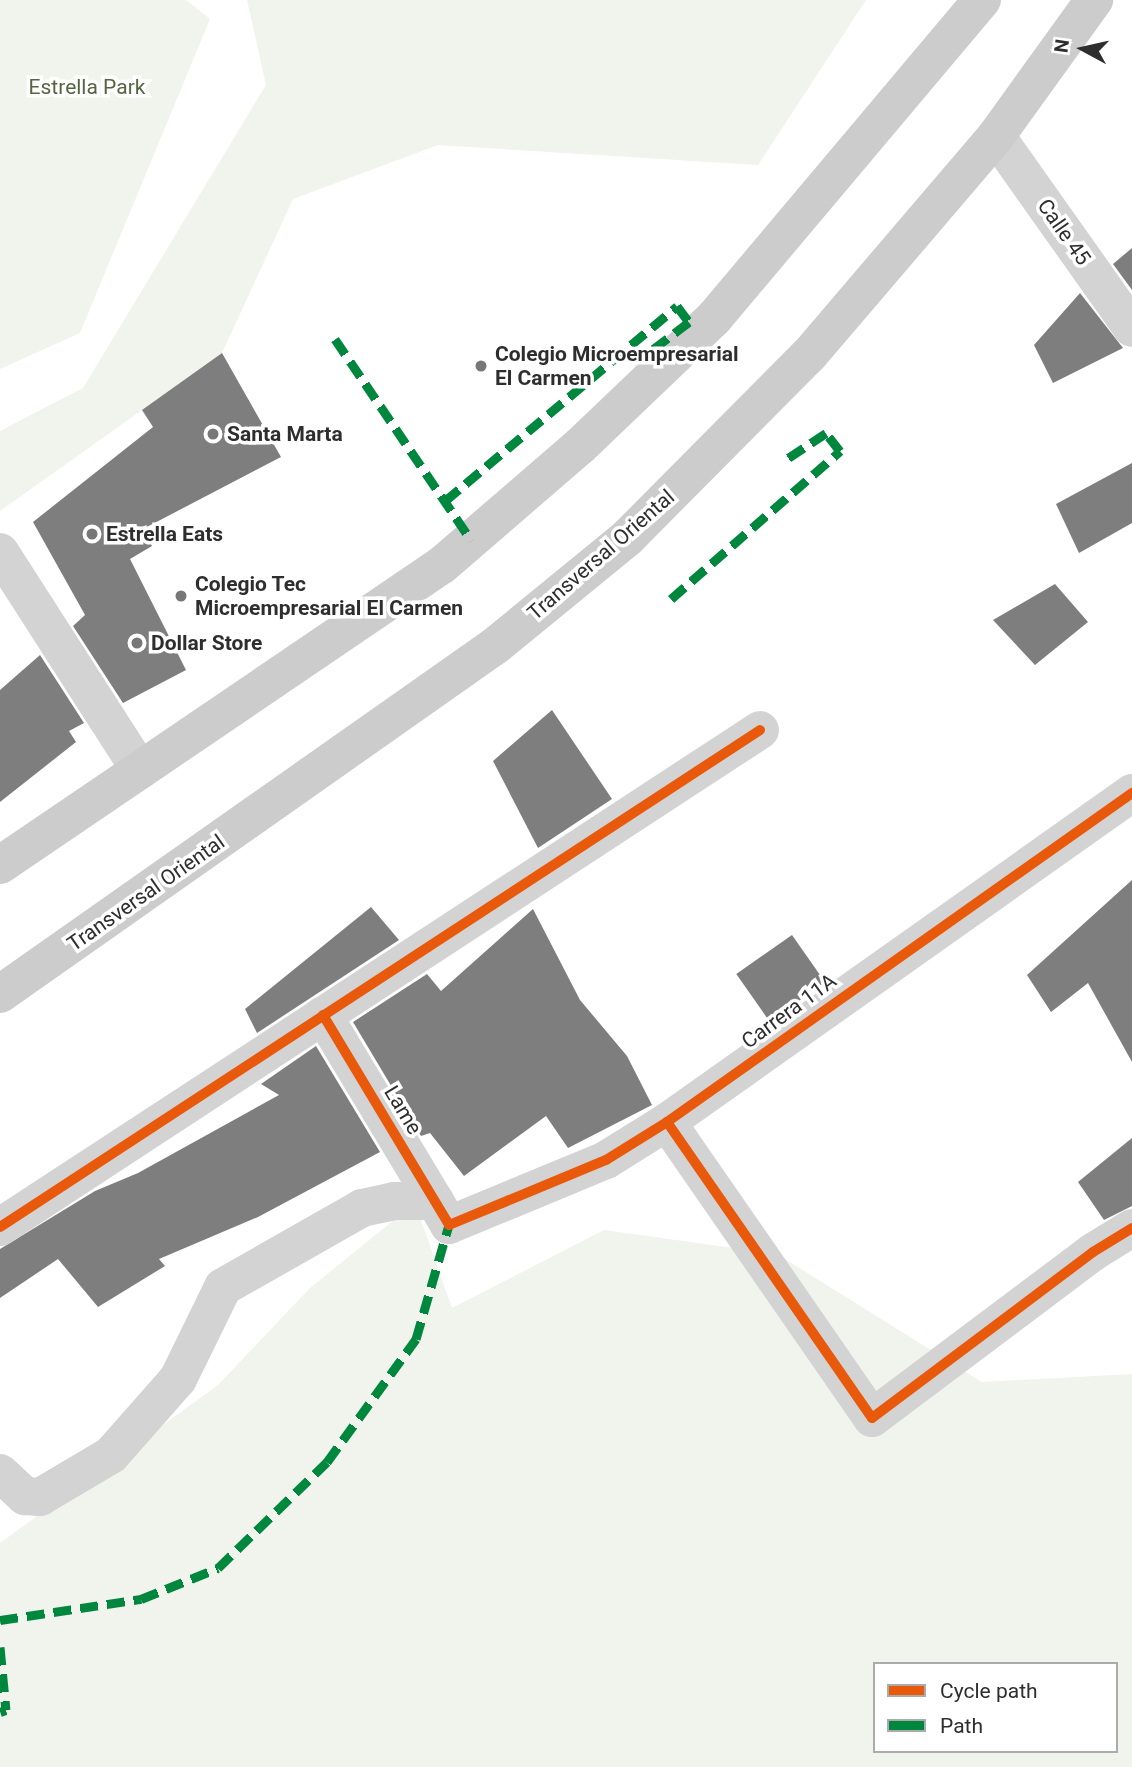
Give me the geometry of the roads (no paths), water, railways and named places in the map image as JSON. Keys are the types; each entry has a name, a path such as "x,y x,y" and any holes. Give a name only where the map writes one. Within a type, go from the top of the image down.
{"main road":[{"path":"0,865 442,565 580,446 714,318 982,0"},
{"name":"Transversal Oriental","path":"0,994 495,646 627,538 810,355 996,136 1094,0"}],"street":[{"name":"Calle 45","path":"996,136 1132,328"},
{"path":"0,552 140,770"},
{"path":"0,1227 760,730"},
{"name":"Carrera 11A","path":"442,1213 606,1160 667,1122 1132,793"},
{"name":"Lame","path":"323,1015 442,1213"},
{"path":"667,1122 872,1418 1093,1252 1132,1228"},
{"path":"0,1474 24,1496 40,1497 111,1455 178,1378 223,1287 362,1208 394,1201 442,1213"}],"place":[{"name":"Colegio Microempresarial El Carmen","path":"481,366"},
{"name":"Santa Marta","path":"213,434"},
{"name":"Estrella Eats","path":"92,534"},
{"name":"Colegio Tec Microempresarial El Carmen","path":"181,596"},
{"name":"Dollar Store","path":"137,643"}],"park label":[{"name":"Estrella Park","path":"87,87"}]}
